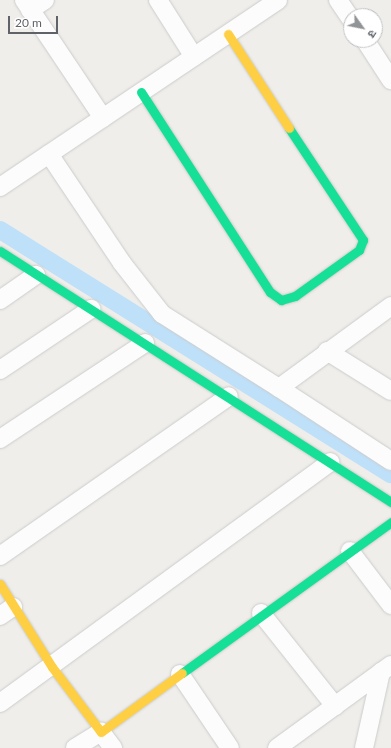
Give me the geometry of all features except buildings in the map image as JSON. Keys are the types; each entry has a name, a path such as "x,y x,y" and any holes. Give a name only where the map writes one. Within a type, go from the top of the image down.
{"street":[{"path":"158,0 194,57"},
{"path":"2,181 49,154 278,0"},
{"path":"33,3 103,118"},
{"path":"141,92 270,292 281,300 295,296 359,250 363,240 228,34"},
{"path":"370,48 391,80"},
{"path":"49,154 122,263 162,314 391,461"},
{"path":"0,251 230,396 391,502"},
{"path":"0,300 36,275"},
{"path":"0,370 91,308"},
{"path":"278,388 327,351 387,313"},
{"path":"0,439 145,343"},
{"path":"327,351 391,392"},
{"path":"0,556 230,396"},
{"path":"0,703 52,667 330,462"},
{"path":"75,748 101,732 261,613 391,522"},
{"path":"350,551 391,605"},
{"path":"0,584 6,612 52,667 113,748"},
{"path":"261,613 335,706"},
{"path":"277,748 386,668"},
{"path":"364,748 386,668"},
{"path":"180,674 230,748"}],"waterway":[{"path":"0,230 391,474"}],"traffic: fast":[{"path":"141,92 270,292 281,300 295,296 359,250 363,240 289,128"},
{"path":"0,251 391,502"},
{"path":"182,673 391,522"}],"traffic: slow":[{"path":"228,34 289,128"},
{"path":"0,584 52,667 101,732 182,673"}]}
